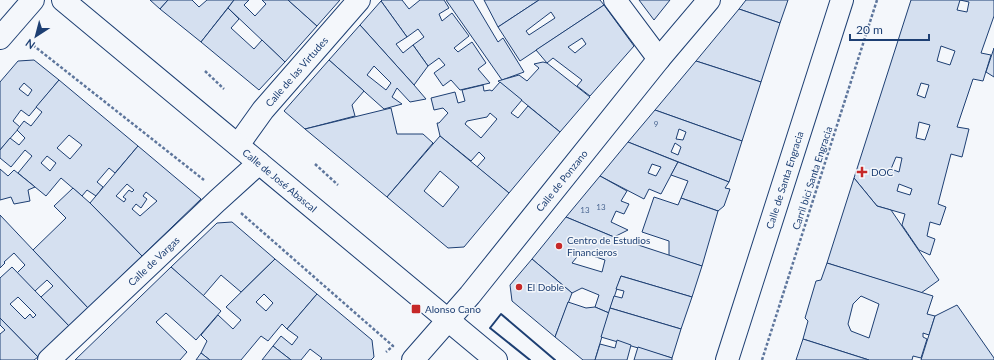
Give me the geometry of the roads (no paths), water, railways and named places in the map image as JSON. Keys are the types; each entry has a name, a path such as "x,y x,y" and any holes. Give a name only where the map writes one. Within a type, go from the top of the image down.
{"street":[{"path":"0,38 33,0"},
{"name":"Calle de José Abascal","path":"63,0 496,360"},
{"name":"Calle de las Virtudes","path":"238,145 263,110 359,0"},
{"path":"615,0 659,59"},
{"name":"Calle de Ponzano","path":"413,360 470,295 659,59 709,0"},
{"name":"Calle de Santa Engracia","path":"727,360 842,0"},
{"name":"Calle de Vargas","path":"50,360 259,163"}],"place":[{"name":"DOC","path":"862,172"},
{"name":"Centro de Estudios Financieros","path":"559,246"},
{"name":"El Doble","path":"519,287"},
{"name":"Alonso Cano","path":"416,309"}]}
